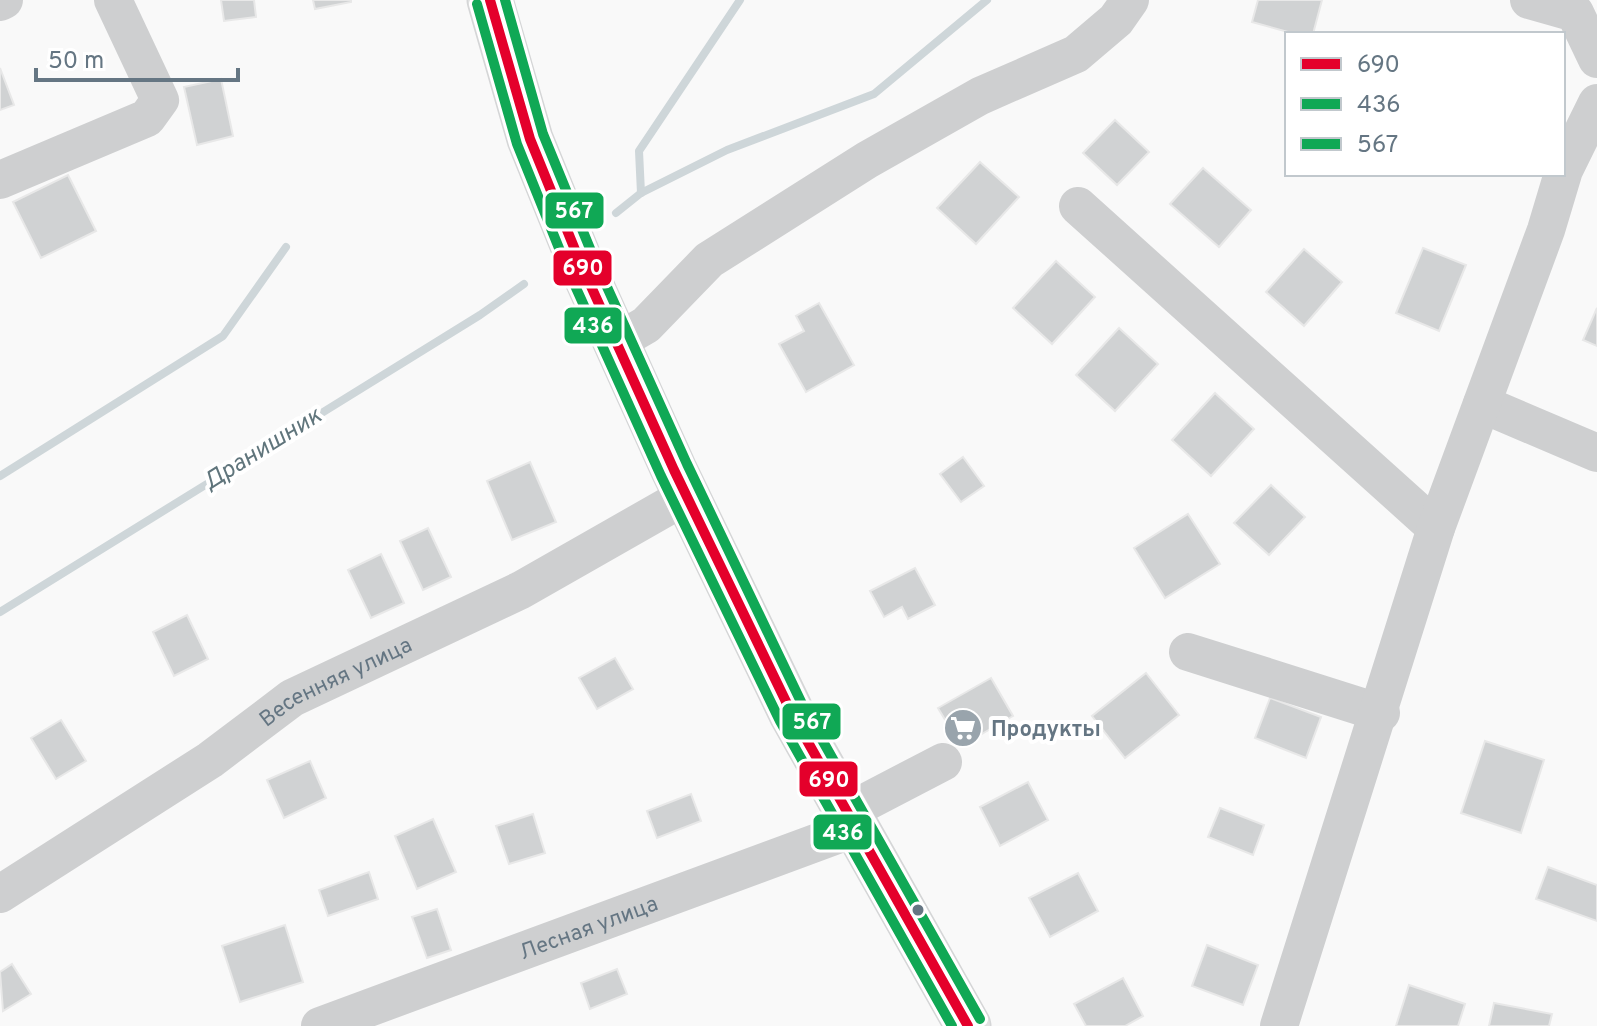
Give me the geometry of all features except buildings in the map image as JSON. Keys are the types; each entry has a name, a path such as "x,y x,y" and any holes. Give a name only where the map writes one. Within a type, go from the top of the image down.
{"main road":[{"path":"490,0 530,139 615,343 686,496 792,714 968,1026"}],"street":[{"path":"0,180 147,118 160,100 113,0"},
{"path":"615,343 646,325 709,260 867,160 980,96 1076,54 1116,20 1130,0"},
{"path":"1529,0 1575,13 1597,59"},
{"path":"1565,168 1597,103"},
{"path":"1279,1026 1381,713 1436,528 1546,230 1562,176"},
{"path":"1078,206 1436,528"},
{"path":"1482,404 1597,453"},
{"name":"Весенняя улица","path":"0,894 210,760 292,698 521,590 686,496"},
{"path":"1188,652 1381,713"},
{"name":"Лесная улица","path":"320,1026 852,820 943,762"}],"waterway":[{"name":"Дранишник","path":"641,193 639,151 740,0"},
{"path":"616,213 641,193 727,150 874,94 987,0"},
{"path":"0,476 223,336 286,247"},
{"name":"Дранишник","path":"0,612 480,315 524,284"}],"transit line":[{"name":"690","path":"490,0 530,139 580,262 674,470 792,714 968,1026"},
{"name":"567","path":"505,0 543,134 593,256 687,464 804,708 980,1019"},
{"name":"436","path":"477,4 517,144 567,268 661,476 780,721 952,1026"}],"place":[{"name":"Продукты","path":"963,728"}]}
